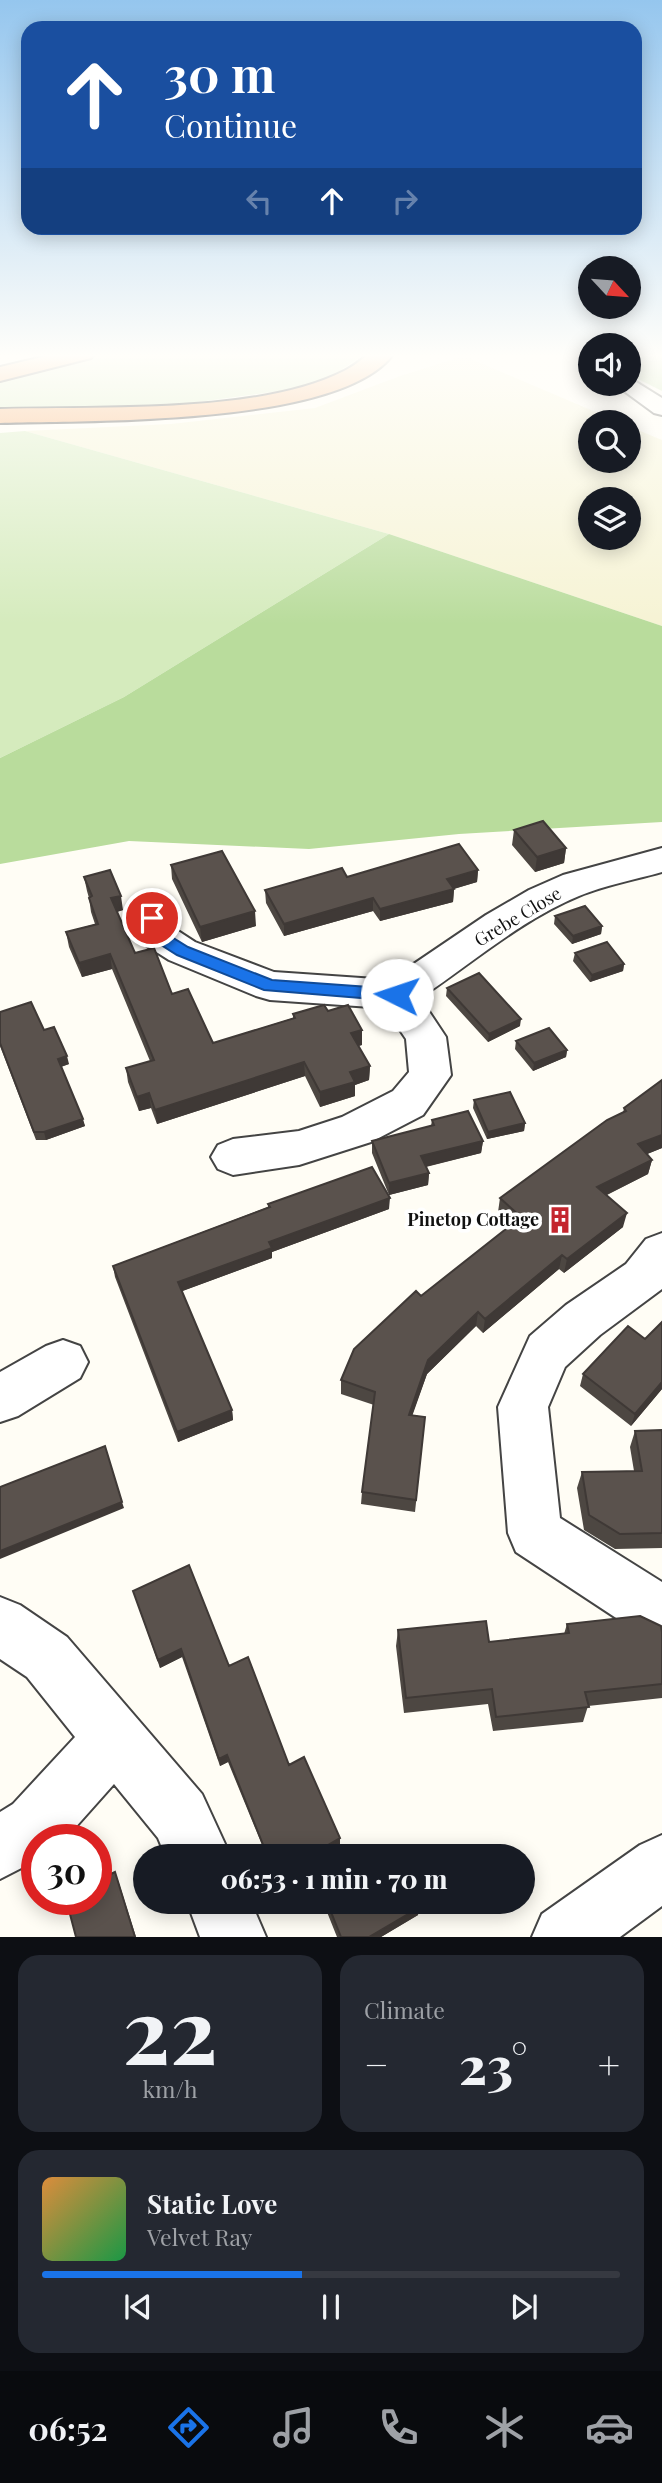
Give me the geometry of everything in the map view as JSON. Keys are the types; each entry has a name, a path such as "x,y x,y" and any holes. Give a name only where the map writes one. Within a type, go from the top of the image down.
{"street":[{"name":"Grebe Close","path":"397,995 521,911 564,888 613,872 658,867"},
{"path":"152,918 160,937 182,951 270,986 397,995 426,1037 430,1075 408,1103 356,1130 333,1138 299,1148 233,1157"},
{"path":"662,1252 643,1278 583,1320 547,1352 523,1407 535,1533 662,1615"},
{"path":"0,1399 63,1362"},
{"path":"0,1625 47,1657 180,1816 193,1844"},
{"path":"0,1847 34,1826 115,1738"},
{"path":"565,1937 662,1867"},
{"path":"224,1914 233,1937"}],"shaded area":[{"path":"69,443 578,443 578,473 641,473 641,443 662,443 662,626 389,534"}],"green space":[{"path":"0,443 69,443 389,534 124,697 0,758"},
{"path":"389,534 662,626 662,822 459,834 309,849 129,841 0,864 0,758 124,697"}],"building":[{"path":"543,821 566,848 537,857 514,830"},
{"path":"459,844 478,870 447,879 454,889 380,909 373,898 284,924 265,890 342,868 347,877"},
{"path":"222,851 255,911 200,927 171,865"},
{"path":"110,870 121,896 111,898 135,953 154,948 172,994 188,989 213,1043 295,1018 293,1014 324,1005 328,1011 348,1005 362,1030 351,1033 370,1066 350,1072 355,1082 320,1092 304,1062 155,1110 149,1093 137,1097 126,1068 154,1060 110,954 79,963 66,932 98,924 89,898 92,896 84,877"},
{"path":"585,906 602,926 573,936 555,916"},
{"path":"607,942 624,964 592,975 575,953"},
{"path":"479,973 521,1019 489,1034 447,988"},
{"path":"31,1002 44,1030 54,1027 67,1056 58,1059 83,1119 44,1132 34,1132 0,1043 0,1012"},
{"path":"549,1028 567,1050 534,1063 516,1041"},
{"path":"662,1080 662,1135 638,1144 652,1160 597,1187 627,1213 567,1259 562,1255 485,1319 478,1312 428,1360 409,1415 425,1417 416,1500 362,1492 375,1392 341,1380 354,1349 416,1291 421,1296 521,1217 500,1198 607,1120 626,1111 624,1108"},
{"path":"510,1092 525,1123 488,1132 474,1100"},
{"path":"468,1111 483,1141 421,1156 429,1173 389,1183 372,1141 434,1125 432,1120"},
{"path":"372,1167 390,1198 269,1242 272,1248 178,1282 232,1410 177,1432 113,1266 270,1207 268,1204"},
{"path":"662,1322 662,1382 635,1414 583,1374 628,1326 645,1339"},
{"path":"662,1430 662,1533 620,1534 589,1515 582,1472 642,1471 635,1431"},
{"path":"105,1446 122,1502 0,1551 0,1487"},
{"path":"189,1565 229,1666 248,1657 289,1765 304,1757 340,1838 330,1844 263,1844 227,1755 219,1759 181,1649 158,1660 133,1591"},
{"path":"640,1616 661,1626 662,1684 585,1692 589,1707 496,1717 492,1689 406,1698 398,1630 486,1621 489,1642 569,1633 567,1624"},
{"path":"115,1872 135,1937 76,1937 70,1915 112,1915 112,1873"},
{"path":"332,1914 408,1914 369,1937 341,1937"}],"place":[{"name":"Pinetop Cottage","path":"560,1220"}],"route":[{"path":"152,918 160,937 182,951 270,986 397,995"}]}
